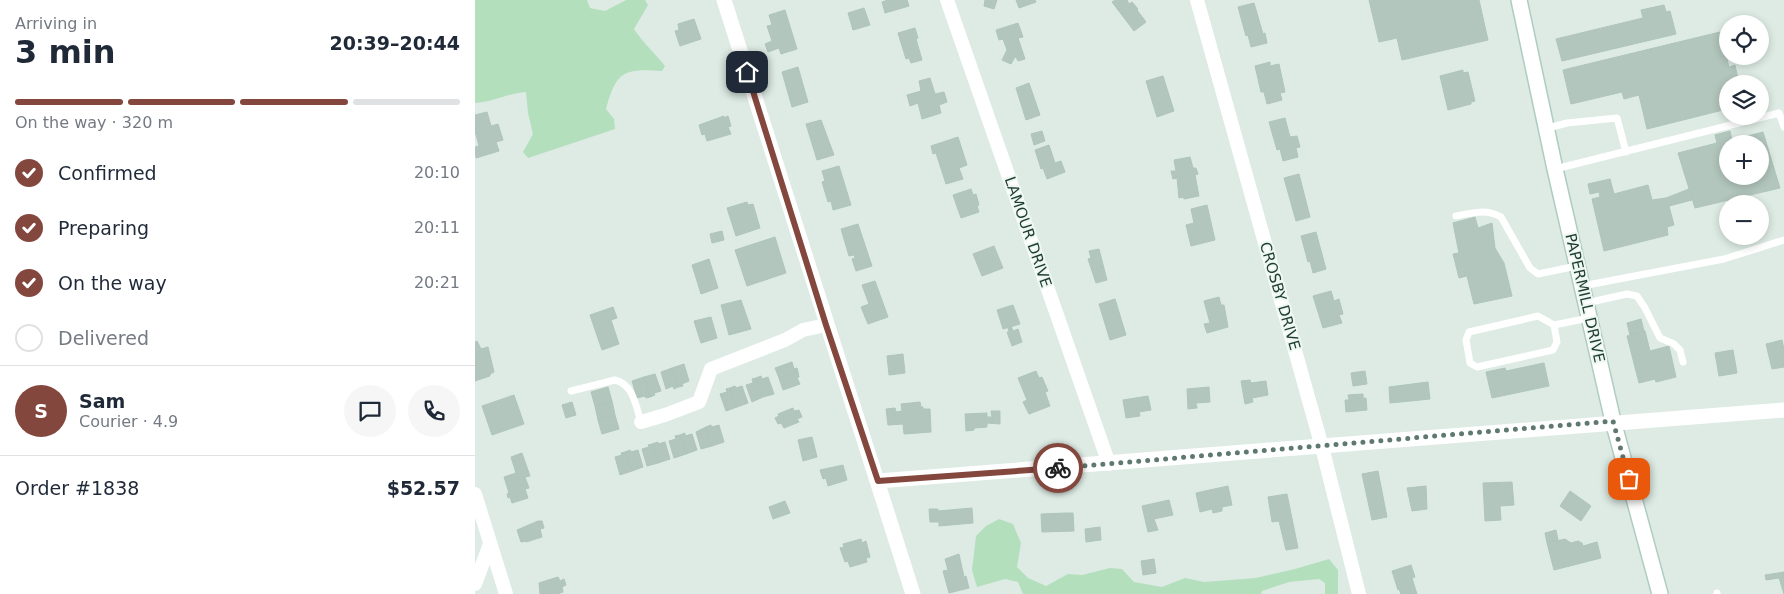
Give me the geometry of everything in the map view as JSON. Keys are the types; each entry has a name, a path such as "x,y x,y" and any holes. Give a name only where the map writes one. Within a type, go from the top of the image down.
{"street":[{"path":"724,0 913,594"},
{"name":"LAMOUR DRIVE","path":"947,0 1109,464"},
{"path":"1190,0 1201,15"},
{"name":"CROSBY DRIVE","path":"1197,0 1322,447 1359,594"},
{"name":"PAPERMILL DRIVE","path":"1519,0 1548,128 1555,169 1613,421 1660,594"},
{"path":"641,422 699,402 711,369 785,340 803,330 826,325"},
{"path":"878,481 1322,447 1613,421 1784,410"},
{"path":"475,494 506,594"},
{"path":"475,584 490,544"}],"lane":[{"path":"1555,169 1779,113 1784,127"},
{"path":"1548,128 1567,123 1617,118 1626,152"},
{"path":"1457,216 1483,211 1494,213 1501,217 1530,268 1539,274 1577,266"},
{"path":"1582,286 1724,259 1784,240"},
{"path":"1553,326 1627,294 1637,296 1661,338 1674,344 1680,350 1683,362"},
{"path":"1538,316 1553,326 1557,342 1553,350 1477,367 1471,364 1466,340 1469,332 1538,316"},
{"path":"571,391 615,380 621,382 630,390 641,422"}],"green space":[{"path":"475,0 587,0 590,8 605,11 626,0 645,0 648,5 634,29 665,66 662,71 638,70 630,72 618,80 613,87 606,109 614,119 615,129 528,158 523,152 533,134 526,92 475,103"},
{"path":"999,519 1013,524 1021,543 1017,567 1028,578 1046,586 1068,574 1082,575 1110,568 1122,569 1134,582 1162,587 1185,578 1204,582 1256,578 1329,559 1338,570 1338,594 1325,594 1325,583 1319,579 1289,582 1262,591 1261,594 1023,594 1018,582 1005,579 977,587 972,570 976,536 986,526"}],"building":[{"path":"888,0 907,0 909,6 885,13 882,2"},
{"path":"985,0 997,0 994,9 984,6"},
{"path":"1016,0 1035,0 1036,2 1019,8"},
{"path":"1115,0 1127,0 1129,4 1132,2 1146,22 1134,31 1112,2"},
{"path":"1369,0 1479,0 1488,40 1402,60 1397,38 1379,42"},
{"path":"1254,3 1267,43 1251,47 1238,7"},
{"path":"1664,5 1666,12 1670,11 1676,34 1562,61 1556,39 1643,18 1641,10"},
{"path":"864,8 870,25 853,30 848,13"},
{"path":"785,10 797,49 781,54 779,48 768,52 765,44 772,41 767,26 772,25 769,15"},
{"path":"694,19 701,39 680,46 675,31 679,30 678,24"},
{"path":"1018,23 1023,37 1018,38 1025,59 1018,61 1015,57 1011,64 1002,60 1007,50 1003,39 999,40 996,30"},
{"path":"915,28 922,60 911,63 909,58 906,59 898,33"},
{"path":"1719,32 1719,65 1728,65 1729,67 1735,65 1737,75 1719,75 1719,111 1647,129 1639,95 1624,99 1622,92 1571,104 1563,70"},
{"path":"1270,62 1270,66 1279,64 1285,92 1280,93 1282,100 1267,104 1264,92 1261,92 1255,66"},
{"path":"798,67 808,102 792,107 782,72"},
{"path":"1463,70 1463,73 1468,72 1475,101 1471,102 1471,104 1448,110 1440,76"},
{"path":"1163,76 1174,111 1157,117 1146,81"},
{"path":"930,78 935,94 944,92 947,102 939,105 941,113 922,119 918,103 910,106 907,95 921,91 919,81"},
{"path":"1029,83 1040,115 1026,120 1016,88"},
{"path":"487,112 491,126 498,124 503,140 496,142 499,151 476,158 475,147 479,146 475,131 475,115"},
{"path":"724,116 724,118 728,116 731,126 728,127 731,134 707,141 705,134 702,135 699,125"},
{"path":"1285,118 1290,137 1297,136 1300,147 1296,148 1298,157 1283,161 1280,149 1277,150 1269,122"},
{"path":"821,120 834,155 817,160 806,124"},
{"path":"1042,131 1045,141 1034,145 1031,134"},
{"path":"1730,131 1731,135 1719,135 1719,185 1769,185 1769,152 1780,188 1750,195 1719,195 1719,202 1695,208 1678,153 1717,143 1715,135"},
{"path":"1763,132 1764,135 1751,135"},
{"path":"958,137 967,165 959,168 963,179 946,184 936,153 933,154 931,146"},
{"path":"1049,145 1055,163 1061,161 1065,172 1047,179 1043,168 1041,169 1035,150"},
{"path":"1190,157 1193,168 1196,168 1198,174 1195,175 1199,196 1179,198 1177,178 1173,179 1171,171 1176,171 1174,160"},
{"path":"839,166 851,205 833,210 831,201 828,202 822,182 825,181 822,171"},
{"path":"1299,174 1310,217 1296,221 1284,178"},
{"path":"1610,179 1614,194 1648,185 1652,200 1666,198 1689,189 1692,200 1669,206 1674,225 1667,227 1668,235 1604,251 1592,199 1600,197 1599,192 1590,194 1588,184"},
{"path":"971,189 973,195 976,194 979,212 961,218 953,195"},
{"path":"747,202 748,205 753,204 760,228 736,236 727,208"},
{"path":"1207,205 1215,240 1191,246 1186,225 1194,223 1191,209"},
{"path":"1475,217 1478,228 1492,223 1495,248 1504,263 1512,296 1474,304 1467,276 1459,278 1453,254 1459,253 1453,223"},
{"path":"858,224 872,266 856,271 852,259 855,258 854,255 849,256 841,229"},
{"path":"722,231 724,240 712,243 710,234"},
{"path":"1316,232 1326,269 1313,273 1301,236"},
{"path":"775,237 786,273 747,286 735,250"},
{"path":"994,246 1003,268 982,276 973,254"},
{"path":"1099,249 1107,280 1096,283 1088,259 1091,258 1089,251"},
{"path":"709,259 718,288 701,294 692,265"},
{"path":"875,281 888,317 868,324 861,307 869,304 862,285"},
{"path":"1331,291 1334,301 1339,299 1343,314 1339,315 1342,323 1323,328 1313,296"},
{"path":"1219,297 1221,305 1224,305 1228,327 1207,333 1204,324 1210,323 1204,301"},
{"path":"1115,299 1126,335 1110,340 1099,304"},
{"path":"741,300 751,329 729,335 721,305"},
{"path":"1013,305 1020,324 1003,329 997,310"},
{"path":"613,307 617,318 611,320 619,344 602,350 590,315"},
{"path":"711,317 717,338 701,343 694,321"},
{"path":"1641,319 1644,331 1630,335 1627,323"},
{"path":"1011,326 1013,331 1018,329 1022,342 1012,346 1007,332 1009,332 1008,328"},
{"path":"1645,331 1650,351 1669,346 1676,377 1656,382 1655,379 1639,383 1627,336"},
{"path":"1782,340 1784,367 1772,369 1766,344"},
{"path":"477,341 481,349 488,347 494,372 490,376 475,381 475,342"},
{"path":"1733,350 1737,373 1719,376 1715,353"},
{"path":"903,354 905,373 889,375 887,356"},
{"path":"792,362 794,369 797,368 798,372 779,378 775,368"},
{"path":"1544,363 1549,386 1492,398 1486,372 1505,368 1506,371"},
{"path":"684,364 689,381 682,384 683,386 678,387 672,368"},
{"path":"672,368 678,387 674,389 673,386 666,389 661,372"},
{"path":"1036,371 1039,378 1042,377 1048,391 1045,392 1050,406 1029,414 1023,402 1027,400 1018,378"},
{"path":"1365,371 1367,384 1353,386 1351,373"},
{"path":"798,372 799,377 797,378 800,384 783,390 779,378"},
{"path":"655,374 661,391 654,393 655,395 650,397 644,377"},
{"path":"761,376 762,379 768,377 774,394 763,397 756,378"},
{"path":"644,377 650,397 637,398 632,381"},
{"path":"756,378 763,397 752,402 746,385 753,383 752,379"},
{"path":"1250,380 1251,383 1266,381 1268,395 1252,398 1253,402 1245,404 1241,381"},
{"path":"1428,382 1430,399 1390,403 1389,387"},
{"path":"735,386 736,388 742,386 748,403 737,407 730,388"},
{"path":"608,387 612,401 595,406 591,392"},
{"path":"1209,387 1210,402 1196,403 1197,408 1188,409 1187,389"},
{"path":"730,388 737,407 726,411 720,394 727,392 726,389"},
{"path":"1363,394 1363,398 1366,398 1367,410 1346,412 1345,400 1349,400 1348,395"},
{"path":"514,395 524,424 492,435 482,406"},
{"path":"1148,396 1151,410 1139,412 1140,416 1126,418 1123,400"},
{"path":"612,401 615,415 598,420 595,406"},
{"path":"572,402 576,415 566,418 562,405"},
{"path":"920,402 923,409 930,409 931,432 904,434 903,424 888,425 886,409 895,408 896,412 902,411 901,404"},
{"path":"793,408 794,411 799,410 802,417 797,419 799,422 784,428 781,423 778,424 775,418 779,416 778,414"},
{"path":"991,411 1000,411 1000,424 987,423 987,427 966,431 965,414 987,413 987,417 992,417"},
{"path":"615,415 619,429 602,434 598,420"},
{"path":"711,425 712,427 719,425 724,442 712,446 706,427"},
{"path":"706,427 712,446 701,449 696,432"},
{"path":"685,433 685,436 692,434 697,450 686,454 680,435"},
{"path":"680,435 686,454 674,458 669,441 676,439 675,436"},
{"path":"812,437 817,457 803,461 798,440"},
{"path":"658,442 658,444 665,442 670,459 658,463 652,444"},
{"path":"652,444 658,463 647,466 642,449"},
{"path":"630,450 631,452 638,450 643,467 632,471 625,452"},
{"path":"625,452 632,471 620,475 615,457"},
{"path":"522,453 530,476 525,477 529,488 525,489 528,498 512,503 510,497 508,498 507,494 509,493 504,477 516,473 511,457"},
{"path":"843,465 847,480 828,486 826,478 823,479 820,470"},
{"path":"1378,471 1387,517 1372,520 1362,474"},
{"path":"1512,482 1514,505 1500,506 1501,520 1485,521 1483,483"},
{"path":"1228,486 1232,505 1222,507 1222,511 1213,513 1212,509 1200,512 1196,493"},
{"path":"1426,486 1427,509 1412,511 1407,488"},
{"path":"1570,491 1591,506 1581,521 1560,506"},
{"path":"1287,494 1298,548 1286,550 1279,521 1272,522 1268,497"},
{"path":"1169,500 1173,515 1154,519 1158,530 1148,532 1142,506"},
{"path":"785,501 790,513 773,519 769,507"},
{"path":"972,508 973,523 939,526 939,522 930,522 929,509 938,509 938,511"},
{"path":"1073,513 1074,531 1042,532 1041,514"},
{"path":"542,521 544,528 540,529 542,537 521,542 517,530"},
{"path":"1100,527 1101,540 1086,542 1085,529"},
{"path":"1556,530 1558,540 1547,543 1545,533"},
{"path":"861,539 862,543 866,541 870,557 866,558 867,562 850,567 848,561 845,562 840,548 844,547 843,544"},
{"path":"1565,539 1571,543 1578,541 1583,546 1597,542 1601,558 1554,570 1547,543"},
{"path":"959,554 964,577 966,576 969,588 949,593 943,571 948,570 945,559"},
{"path":"1154,559 1156,573 1143,575 1141,561"},
{"path":"1411,565 1415,577 1412,578 1417,594 1401,594 1392,571"},
{"path":"1784,572 1784,594 1779,578 1766,580 1765,575"},
{"path":"558,577 560,581 564,579 566,585 562,587 563,592 540,594 539,583"}],"way so far":[{"path":"1058,468 1613,421 1629,479"}],"route":[{"path":"747,72 826,325 878,481 1058,468"}]}
